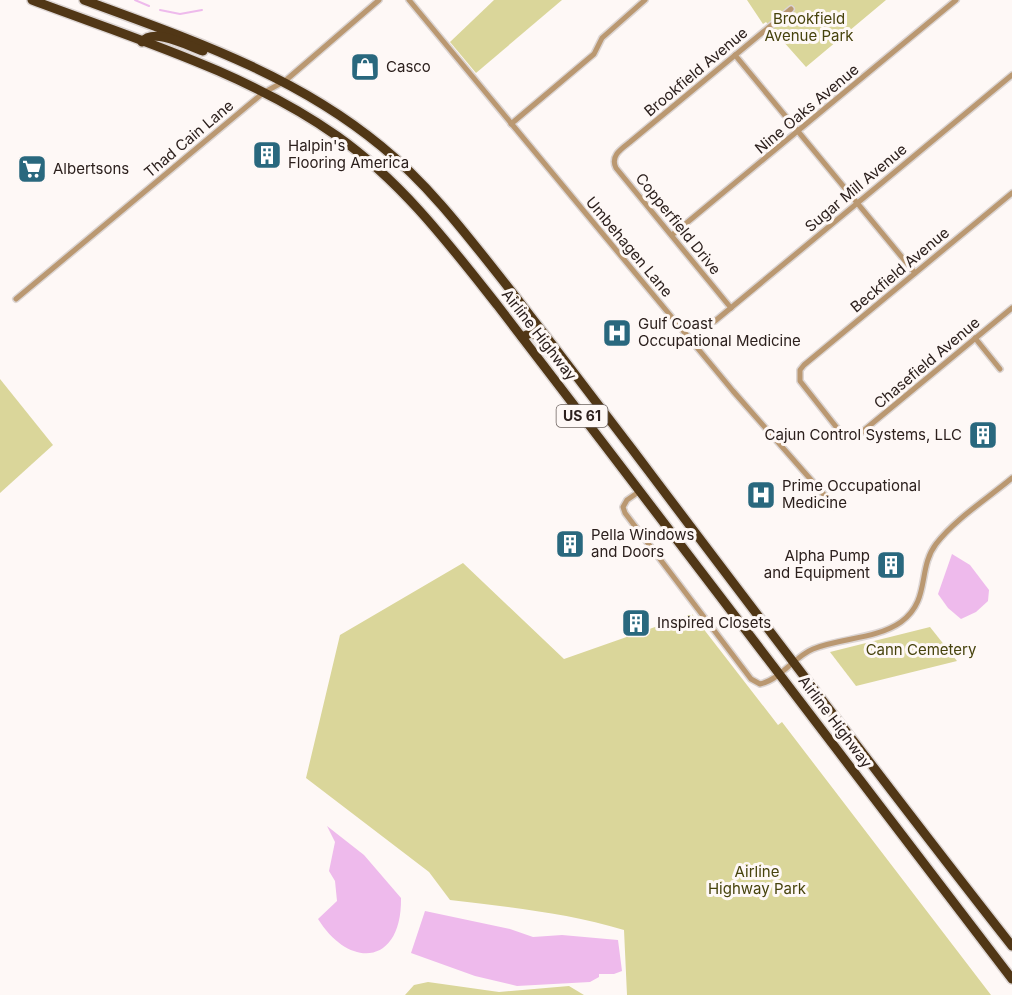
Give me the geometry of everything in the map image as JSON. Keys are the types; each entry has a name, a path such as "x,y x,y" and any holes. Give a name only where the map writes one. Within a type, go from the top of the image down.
{"highway":[{"name":"Airline Highway","path":"32,0 142,42 263,93 337,137 384,174 440,231 1012,979"},
{"name":"Airline Highway","path":"84,0 257,67 285,81 332,109 382,146 423,184 467,234 1012,946"},
{"path":"142,42 145,38 154,36 257,67"},
{"path":"522,338 531,332 537,335 592,407 624,439"},
{"path":"936,880 952,868"}],"street":[{"name":"Thad Cain Lane","path":"16,299 263,93 285,81 379,0"},
{"name":"Umbehagen Lane","path":"409,0 734,391 834,506"},
{"path":"511,124 594,54 602,38 645,0"},
{"name":"Nine Oaks Avenue","path":"672,235 956,0"},
{"name":"Brookfield Avenue","path":"617,153 790,9"},
{"path":"735,55 915,273"},
{"name":"Sugar Mill Avenue","path":"715,321 1012,75"},
{"name":"Copperfield Drive","path":"617,153 614,159 616,168 731,308"},
{"name":"Beckfield Avenue","path":"857,436 841,433 802,387 799,376 804,365 1012,193"},
{"name":"Chasefield Avenue","path":"857,436 1012,308"},
{"path":"975,338 1000,369"},
{"path":"640,491 627,500 623,507 625,513 751,679 760,684 812,649 885,629 900,622 913,610 921,597 934,546 946,533 1012,478"}],"green space":[{"path":"494,0 562,0 476,73 450,42"},
{"name":"Brookfield Avenue Park","path":"747,0 886,0 806,67 766,22 763,24"},
{"path":"0,379 53,445 0,493"},
{"name":"Airline Highway Park","path":"463,563 564,659 692,614 778,725 782,722 991,995 627,995 624,930 559,915 450,900 429,872 306,778 340,635"},
{"name":"Cann Cemetery","path":"930,627 957,661 856,686 830,652"},
{"path":"428,982 499,992 569,986 584,995 405,995 414,985"}],"shaded area":[{"path":"952,554 970,565 989,590 988,601 976,612 961,619 948,608 938,594"},
{"path":"327,826 364,855 401,898 399,920 393,937 384,948 372,953 359,952 345,947 318,919 337,901 335,881 329,871 335,842"},
{"path":"425,911 510,929 533,937 562,935 618,940 622,971 614,974 599,974 599,977 590,982 517,986 475,976 411,953"}],"waterway":[{"path":"135,0 149,6"},
{"path":"160,10 180,14 202,10"}],"place":[{"name":"Casco","path":"365,67"},
{"name":"Halpin's Flooring America","path":"267,155"},
{"name":"Albertsons","path":"32,169"},
{"name":"Gulf Coast Occupational Medicine","path":"617,333"},
{"name":"Cajun Control Systems, LLC","path":"983,435"},
{"name":"Prime Occupational Medicine","path":"761,495"},
{"name":"Pella Windows and Doors","path":"570,544"},
{"name":"Alpha Pump and Equipment","path":"891,565"},
{"name":"Inspired Closets","path":"636,623"}]}
